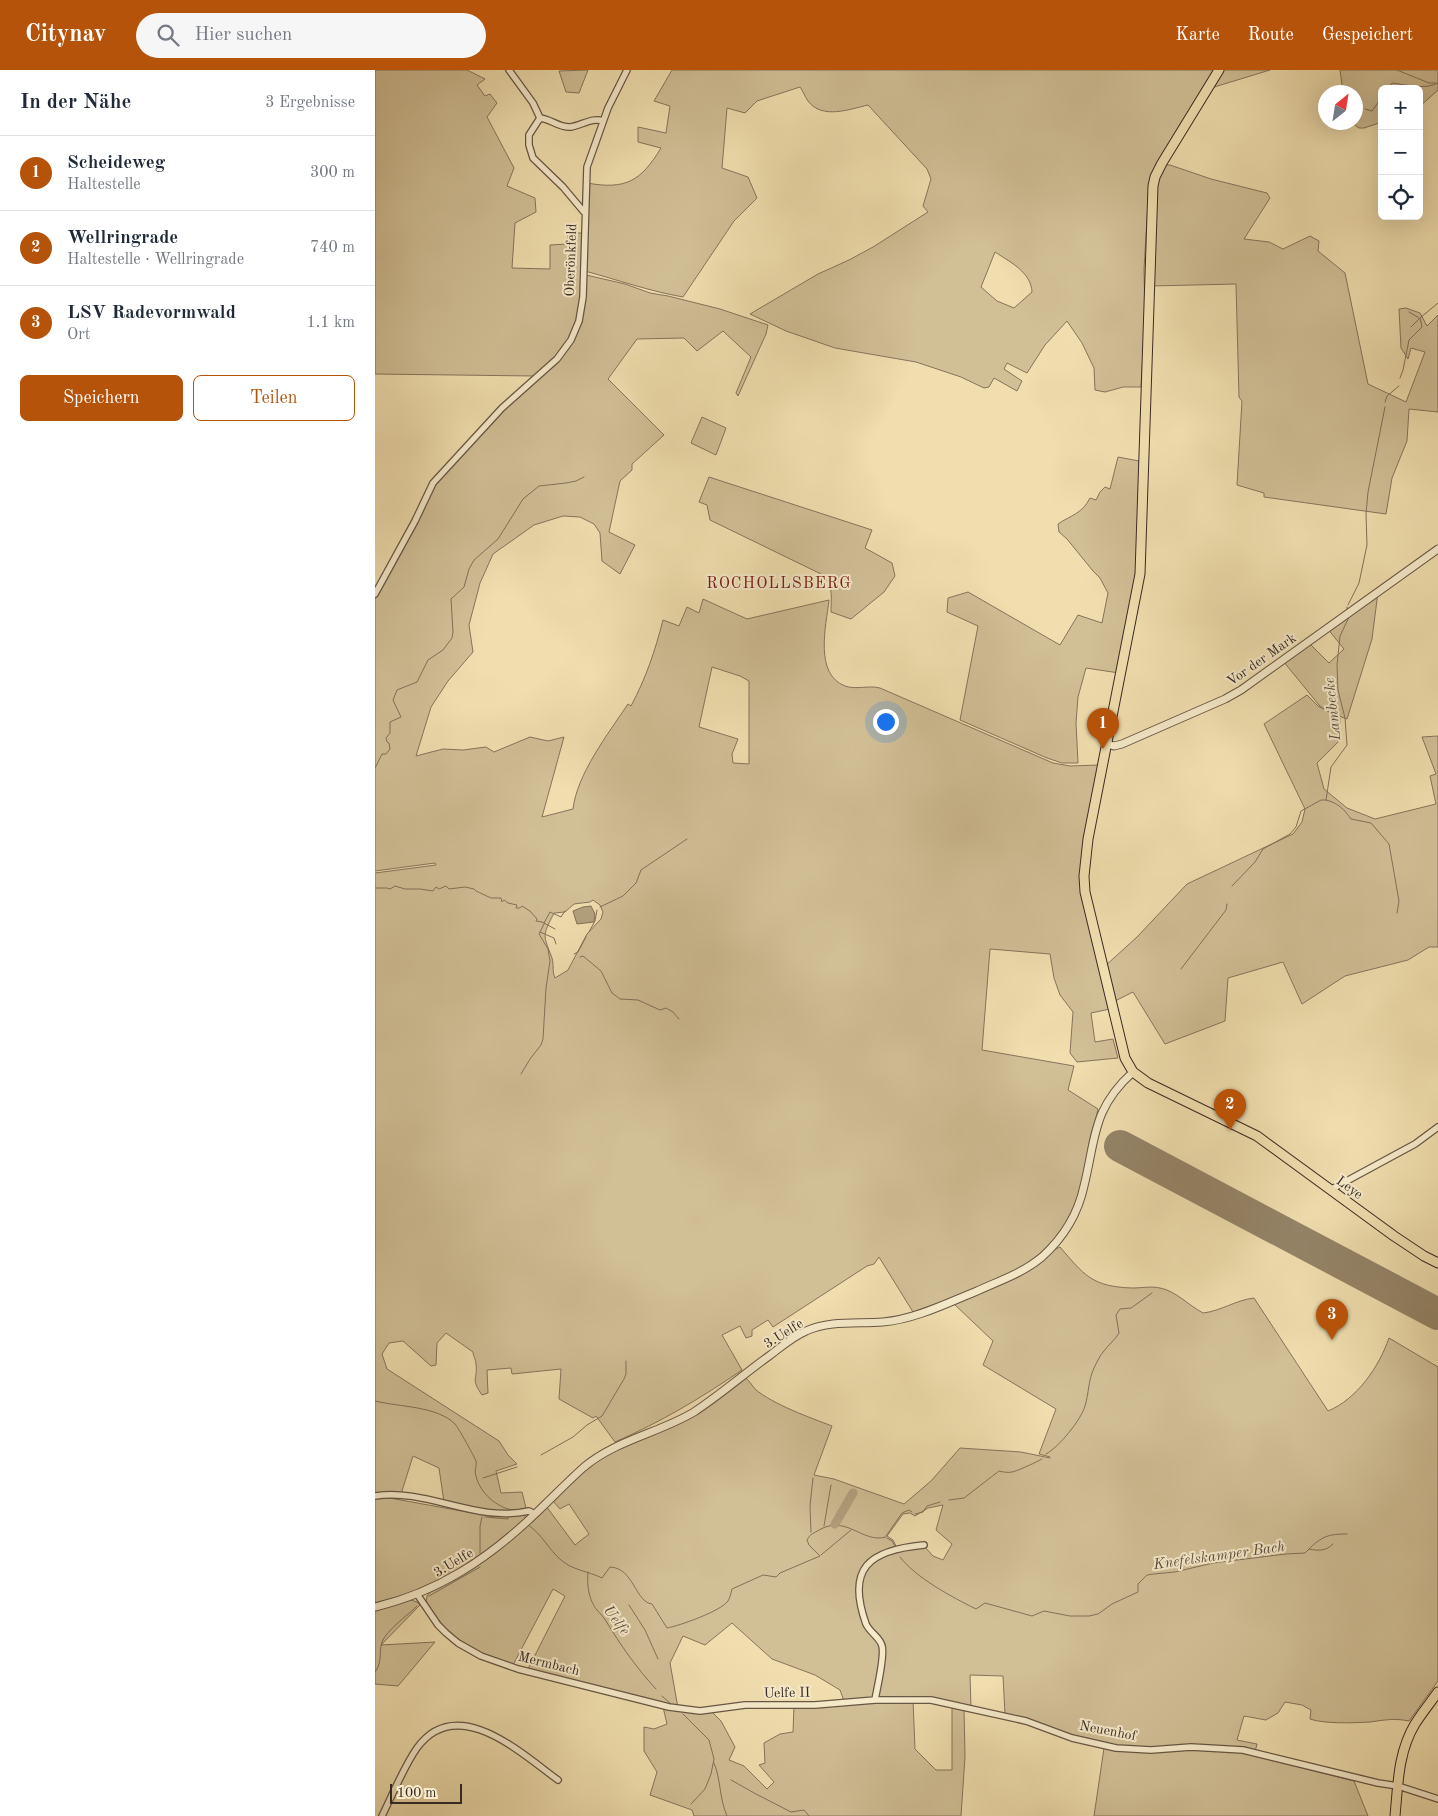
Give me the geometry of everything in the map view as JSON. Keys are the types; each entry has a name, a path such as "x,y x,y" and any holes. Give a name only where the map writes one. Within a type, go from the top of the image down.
{"main road":[{"path":"1133,1072 1125,1058 1111,1006 1089,911 1084,876 1088,839 1139,574 1153,186 1162,163 1219,70"},
{"name":"Leye","path":"1133,1072 1148,1083 1246,1130 1274,1148 1413,1250 1438,1263"},
{"path":"1395,1816 1401,1760 1407,1739 1415,1724 1438,1692"}],"street":[{"path":"509,70 533,103 539,115 568,127 595,120 603,121"},
{"name":"Oberönkfeld","path":"375,594 415,521 433,483 502,408 563,353 571,340 581,309 587,167 603,121 627,70"},
{"name":"Oberönkfeld","path":"539,115 529,135 529,145 533,158 563,187 584,212"},
{"name":"Vor der Mark","path":"1107,744 1118,745 1151,732 1241,690 1438,549"},
{"name":"3.Uelfe","path":"375,1607 417,1594 454,1578 482,1560 595,1459 693,1412 784,1344 806,1331 832,1324 884,1322 915,1316 1013,1276 1034,1263 1059,1240 1073,1218 1084,1187 1093,1137 1099,1120 1112,1095 1133,1072"},
{"path":"1330,1190 1415,1144 1438,1127"},
{"path":"375,1496 399,1495 493,1514 512,1514 529,1511 535,1514"},
{"path":"875,1700 882,1658 882,1646 870,1631 866,1622 859,1594 862,1574 870,1561 885,1552 924,1545"},
{"name":"Mermbach","path":"417,1594 438,1625 446,1633 468,1649 491,1660 518,1669 658,1705 681,1710 700,1711"},
{"name":"Neuenhof","path":"875,1700 919,1699 941,1702 1026,1721 1072,1738 1126,1750 1178,1747 1243,1750 1398,1786 1438,1799"},
{"name":"Uelfe II","path":"700,1711 734,1706 809,1705 875,1700"},
{"path":"382,1816 416,1749 429,1735 448,1726 471,1726 488,1732 558,1780"}],"shaded area":[{"path":"375,70 467,70 485,79 477,85 485,96 490,94 497,103 487,117 514,168 507,186 535,198 536,212 515,223 512,268 550,269 550,245 567,244 568,233 582,233 583,272 578,321 570,339 557,359 534,376 375,374"},
{"path":"588,70 579,93 566,92 559,71"},
{"path":"672,70 1215,70 1149,186 1144,269 1145,320 1141,387 1123,387 1105,392 1095,390 1094,368 1082,343 1067,321 1045,345 1027,373 1007,363 1004,369 1022,381 1017,391 994,378 989,387 984,388 961,377 916,362 835,348 786,331 750,314 818,274 873,247 928,212 923,206 931,179 927,169 868,105 845,111 828,112 814,107 800,87 757,101 745,113 727,108 722,168 748,177 757,198 734,221 683,297 646,289 585,271 587,183 601,185 622,184 639,175 654,159 661,148 638,142 638,127 666,133 670,106 654,101","holes":["995,252 1019,268 1031,285 1032,292 1014,308 997,301 981,287"]},
{"path":"1222,70 1270,70 1211,88"},
{"path":"1340,70 1438,70 1438,90 1423,103 1423,85 1378,85 1378,123 1364,128 1363,85 1342,85"},
{"path":"1164,165 1170,165 1211,179 1267,193 1270,198 1244,239 1269,242 1283,249 1310,236 1319,241 1318,251 1345,273 1368,384 1406,402 1425,352 1411,348 1408,359 1401,348 1399,309 1406,308 1420,313 1427,326 1438,315 1438,412 1409,409 1407,441 1392,478 1386,514 1264,497 1264,493 1237,485 1242,401 1239,397 1236,284 1151,286 1156,187"},
{"path":"586,275 625,284 650,293 720,309 768,325 766,334 738,396 736,393 751,357 723,331 697,351 684,338 637,339 608,379 664,435 632,464 632,470 620,481 609,532 635,545 620,574 602,561 600,533 594,524 580,517 563,516 534,525 493,554 480,583 469,625 473,652 448,681 431,707 416,756 443,749 463,750 486,747 494,752 530,737 548,741 564,737 542,817 573,809 580,782 587,768 628,704 631,706 636,696 650,664 663,620 679,626 687,607 699,613 703,599 747,619 829,600 824,648 829,671 835,680 845,686 854,688 880,688 1053,763 1070,766 1100,765 1083,861 1110,1009 1091,1013 1095,1042 1113,1039 1118,1058 1077,1062 1070,1053 1073,1012 1060,995 1054,978 1050,954 990,949 982,1050 1074,1066 1068,1090 1098,1109 1078,1197 1063,1228 1047,1247 1008,1275 985,1286 913,1312 879,1257 874,1264 867,1266 773,1327 768,1320 752,1330 752,1336 746,1338 740,1326 722,1335 742,1370 680,1409 615,1442 596,1416 593,1418 559,1399 561,1369 512,1374 511,1368 487,1370 488,1393 482,1395 475,1382 476,1362 473,1352 446,1333 437,1343 436,1365 431,1366 403,1341 389,1343 382,1354 387,1369 499,1441 508,1455 517,1464 496,1471 501,1493 522,1492 526,1508 502,1513 444,1502 439,1468 413,1456 401,1494 375,1495 375,873 436,865 435,863 375,871 375,596 403,550 433,487 501,412 559,361 573,340","holes":["712,667 749,681 749,764 733,763 732,754 738,739 699,727","593,900 600,905 603,912 601,919 587,934 568,970 555,978 552,958 545,936 550,921 554,913 565,912 574,904"]},
{"path":"702,417 726,428 716,455 691,443"},
{"path":"1118,457 1139,461 1140,540 1137,573 1119,673 1086,668 1078,697 1076,723 1078,763 1062,763 960,720 978,626 947,612 948,598 968,592 1060,645 1078,615 1102,623 1108,593 1100,578 1059,532 1058,524 1080,511 1090,498 1096,500 1105,487 1110,489"},
{"path":"709,477 872,530 865,548 892,563 895,576 884,592 851,619 831,612 830,586 821,574 710,520 707,505 699,502"},
{"path":"1378,592 1372,639 1347,719 1326,711 1319,705 1283,661 1309,643 1329,663 1344,649 1327,628"},
{"path":"1307,695 1318,706 1340,718 1340,740 1317,763 1324,789 1347,808 1375,819 1436,804 1430,776 1436,774 1422,737 1438,736 1438,947 1429,947 1408,960 1345,976 1302,1004 1283,962 1228,978 1225,1021 1165,1044 1133,992 1113,1002 1104,967 1137,937 1187,884 1293,834 1302,822 1305,809 1264,724"},
{"path":"591,906 595,914 594,922 577,924 573,911"},
{"path":"1060,1247 1083,1272 1098,1282 1119,1287 1160,1288 1177,1295 1203,1313 1254,1298 1328,1411 1348,1399 1366,1381 1385,1349 1389,1338 1438,1367 1438,1681 1409,1721 1394,1719 1356,1723 1323,1722 1310,1719 1311,1710 1302,1705 1285,1702 1278,1713 1266,1720 1244,1716 1237,1740 1257,1744 1254,1756 1354,1781 1368,1816 1094,1816 1104,1748 1149,1752 1150,1748 1091,1741 1005,1714 1003,1676 970,1675 971,1708 930,1699 876,1699 883,1646 867,1624 859,1589 864,1620 882,1650 874,1699 844,1701 840,1690 815,1675 772,1659 732,1623 705,1645 683,1636 670,1663 678,1708 528,1669 565,1596 553,1589 513,1665 486,1655 463,1643 444,1626 426,1603 430,1592 465,1574 497,1552 546,1506 575,1545 589,1534 569,1504 560,1509 552,1500 566,1486 606,1455 692,1415 713,1402 745,1377 762,1395 792,1410 832,1426 814,1475 834,1479 904,1504 931,1481 960,1448 1021,1452 1050,1458 1039,1454 1056,1409 983,1365 993,1341 953,1303 1025,1272","holes":["943,1505 936,1530 952,1544 943,1560 933,1556 924,1546 889,1552 867,1565 861,1576 859,1588 861,1575 869,1561 897,1548 893,1540 887,1536 903,1514 910,1513 915,1516 928,1508"]},
{"path":"384,1497 495,1517 524,1515 526,1518 490,1549 452,1575 405,1596 375,1604 375,1498"},
{"path":"411,1600 420,1605 381,1645 435,1642 398,1686 375,1684 375,1610"},
{"path":"913,1700 915,1749 936,1770 952,1770 952,1706 964,1709 965,1757 961,1816 694,1816 692,1810 650,1795 657,1772 644,1751 644,1727 654,1729 667,1724 663,1707 711,1711 721,1721 735,1747 729,1760 744,1766 767,1789 774,1782 759,1765 765,1763 764,1743 780,1734 793,1732 794,1706"}],"waterway":[{"path":"1397,70 1429,83 1436,83"},
{"path":"1391,85 1392,83 1404,85"},
{"path":"1423,87 1438,83"},
{"path":"1365,109 1372,111 1378,103"},
{"name":"Lambecke","path":"1400,378 1409,340 1422,327 1420,318 1438,303"},
{"path":"1409,312 1419,318"},
{"path":"1411,327 1419,319"},
{"name":"Lambecke","path":"1385,402 1387,396 1399,386"},
{"name":"Lambecke","path":"1348,605 1359,583 1367,545 1366,514 1368,492 1385,407"},
{"path":"375,768 382,754 386,754 390,749 386,738 390,733 390,722 401,717 393,700 397,690 417,682 428,660 443,650 452,638 451,599 464,587 469,569 474,560 498,539 523,499 539,486 566,483 584,477"},
{"name":"Lambecke","path":"1350,615 1340,636 1337,665 1338,690 1345,718 1347,745 1331,767 1326,800 1340,807 1351,819 1371,823 1389,844 1399,901 1397,913"},
{"path":"1232,886 1255,862 1263,849 1290,834 1296,827 1301,811 1321,800 1326,800"},
{"path":"600,907 623,896 636,883 641,870 687,839"},
{"path":"375,888 390,889 395,886 405,889 433,891 436,887 439,889 446,886 449,889 465,887 474,889 491,898 501,898 502,902 504,900 517,905 516,908 522,906 530,911 537,919 536,921 555,929"},
{"path":"1181,969 1226,910 1227,904"},
{"path":"589,932 595,921 597,910"},
{"path":"544,923 550,912 561,917 565,911"},
{"path":"544,924 540,932 554,938 556,944"},
{"path":"521,1074 543,1039 546,988 550,961 548,949 539,934 540,932"},
{"path":"574,954 578,952 586,937"},
{"path":"580,957 583,956 601,971 612,993 620,999 638,1000 660,1010 666,1008 679,1019"},
{"path":"1046,1454 1063,1439 1083,1412 1094,1368 1101,1354 1119,1333 1116,1315 1120,1309 1131,1308 1152,1293"},
{"path":"541,1455 573,1437 587,1425 602,1416 624,1379 626,1361"},
{"name":"Uelfe","path":"375,1401 428,1410 447,1418 455,1424 476,1461 475,1474 485,1494 495,1503 513,1510"},
{"path":"949,1500 964,1498 999,1471 1014,1472 1042,1459"},
{"path":"483,1478 517,1467"},
{"path":"811,1532 810,1506 813,1478"},
{"path":"824,1526 831,1485"},
{"path":"835,1524 853,1493"},
{"path":"915,1514 923,1512 927,1506 940,1502"},
{"path":"886,1536 902,1513 909,1510 912,1512"},
{"name":"Mermbach","path":"480,1553 482,1517"},
{"name":"Mermbach","path":"485,1517 508,1519 508,1517"},
{"path":"528,1525 557,1556 570,1566 602,1578 610,1567 624,1573 642,1598 652,1604 667,1628 690,1621 724,1605 728,1601 732,1589 763,1575 776,1577 780,1573 820,1556 809,1545 807,1540 819,1530 838,1525 869,1537 886,1537"},
{"path":"821,1555 851,1530"},
{"name":"Knefelskamper Bach","path":"1309,1549 1326,1537 1347,1534"},
{"name":"Knefelskamper Bach","path":"887,1538 895,1546"},
{"name":"Knefelskamper Bach","path":"900,1557 925,1580 976,1609 985,1603 1032,1616 1044,1611 1070,1616 1089,1616 1098,1614 1112,1604 1138,1592 1138,1584 1147,1575 1175,1572 1213,1563 1305,1553 1309,1549 1322,1550 1333,1544"},
{"name":"Mermbach","path":"429,1596 480,1567"},
{"name":"Uelfe","path":"588,1572 589,1591 593,1605 629,1656 656,1689"},
{"path":"629,1605 645,1630 658,1659"},
{"name":"Mermbach","path":"375,1672 378,1668 384,1638 395,1625 417,1606"},
{"name":"Uelfe","path":"662,1696 672,1705"},
{"name":"Uelfe","path":"683,1714 709,1740 714,1759 705,1789 691,1804"},
{"path":"714,1763 727,1816"},
{"path":"731,1780 791,1812 804,1810 809,1816"}],"runway":[{"path":"1120,1146 1438,1314"}],"place":[{"name":"Scheideweg","path":"1103,749"},
{"name":"Wellringrade","path":"1230,1130"},
{"name":"LSV Radevormwald","path":"1332,1340"}],"district":[{"name":"ROCHOLLSBERG","path":"779,582"}]}
